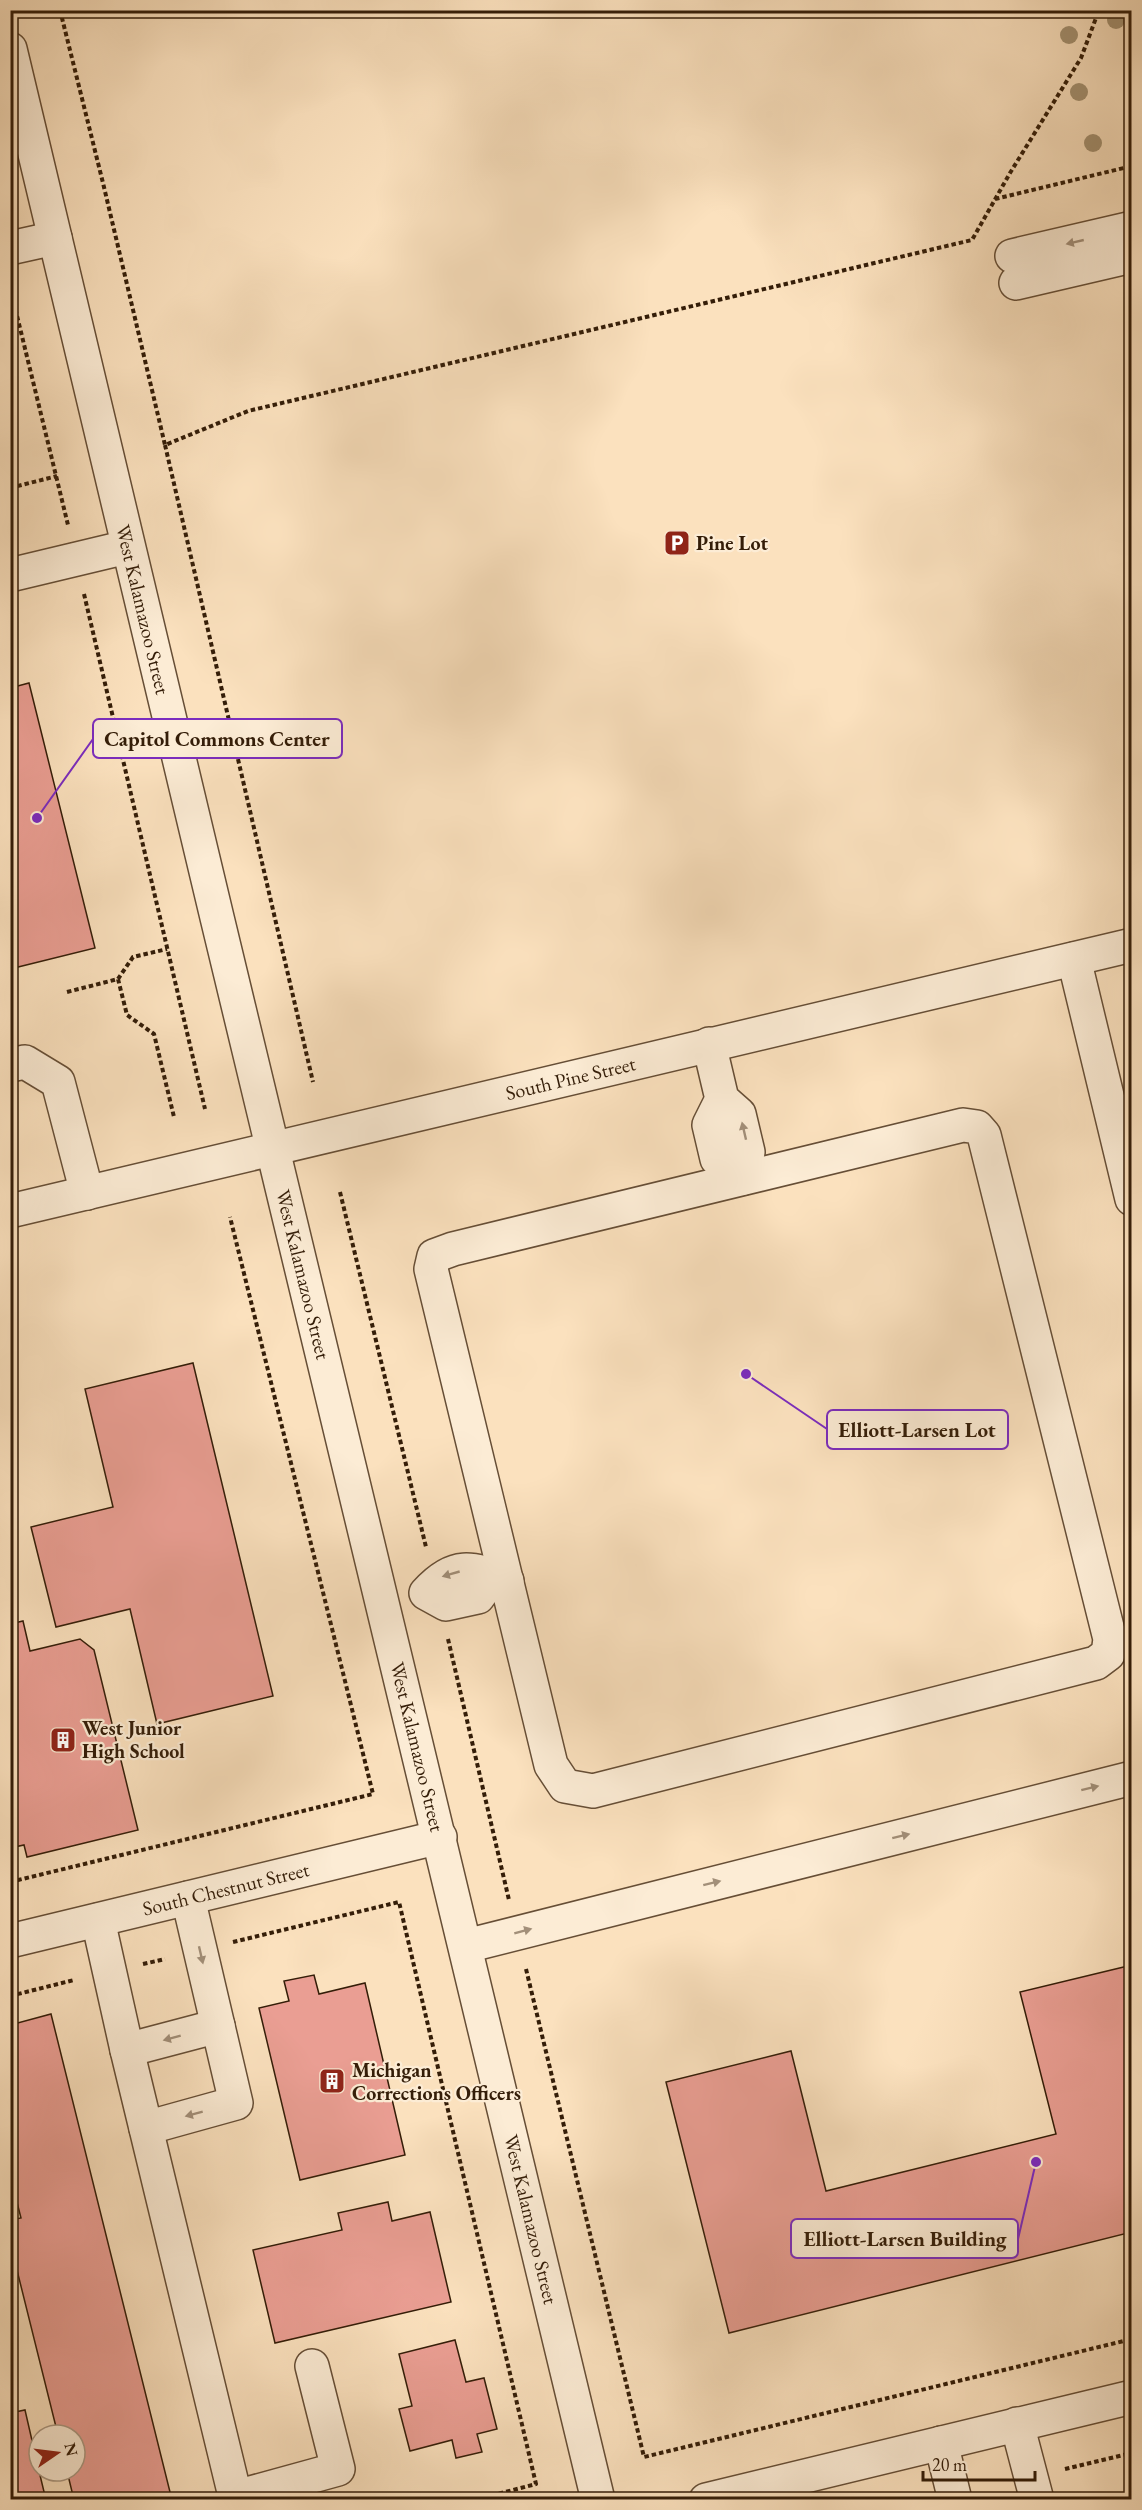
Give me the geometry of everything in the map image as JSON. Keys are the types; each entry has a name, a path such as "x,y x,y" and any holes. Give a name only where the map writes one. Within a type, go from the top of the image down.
{"street":[{"name":"West Kalamazoo Street","path":"10,49 127,547 441,1837 598,2499"},
{"path":"1131,228 1014,270 1131,256"},
{"path":"10,248 55,238"},
{"path":"10,575 127,547"},
{"name":"South Pine Street","path":"10,1211 1131,945"},
{"path":"1074,959 1131,1199"},
{"path":"709,1044 722,1099 709,1125 717,1159 742,1178"},
{"path":"10,1065 25,1062 58,1082 87,1193"},
{"path":"963,1125 977,1127 984,1135 1110,1639 1108,1654 1096,1663 593,1791 565,1786 551,1765 501,1578 431,1269 434,1256 453,1249 742,1178 963,1125"},
{"path":"383,1602 434,1592 442,1576 470,1568 501,1578"},
{"path":"466,1946 1131,1778"},
{"name":"South Chestnut Street","path":"10,1941 441,1837"},
{"path":"146,2127 236,2103 188,1898"},
{"path":"98,1920 127,2050 236,2498 338,2469 312,2366"},
{"path":"127,2050 218,2026"},
{"path":"706,2499 1131,2397"},
{"path":"1017,2424 1037,2499"},
{"path":"941,2443 955,2499"}],"path":[{"path":"60,10 103,183 314,1082"},
{"path":"165,445 248,411 972,240 1081,58 1099,10"},
{"path":"995,199 1131,166"},
{"path":"10,287 57,476 205,1109"},
{"path":"10,488 57,476"},
{"path":"67,992 118,979 134,957 167,949"},
{"path":"118,979 127,1015 154,1035 174,1117"},
{"path":"340,1192 434,1592 644,2457 1131,2339"},
{"path":"10,1882 373,1794 230,1217"},
{"path":"10,1996 399,1902 536,2484 474,2499"}],"building":[{"path":"29,683 95,948 10,969 10,688"},
{"path":"193,1363 273,1696 157,1724 130,1609 56,1627 31,1527 113,1507 85,1389"},
{"name":"West Junior High School","path":"23,1621 30,1651 80,1639 94,1650 138,1830 27,1857 24,1845 10,1848 10,1624"},
{"path":"1132,1965 1132,2232 729,2333 666,2082 791,2051 826,2191 1056,2134 1020,1992"},
{"name":"Michigan Corrections Officers","path":"314,1975 319,1994 365,1983 405,2155 300,2180 259,2008 289,2001 284,1981"},
{"path":"51,2014 172,2500 74,2500 70,2483 87,2483 87,2423 55,2423 10,2242 10,2220 21,2218 10,2175 10,2025"},
{"path":"388,2202 392,2221 430,2212 451,2302 275,2343 253,2250 342,2230 338,2213"},
{"path":"455,2340 466,2382 484,2378 497,2429 477,2434 482,2452 456,2458 452,2440 410,2451 399,2409 412,2406 399,2354"},
{"path":"25,2410 28,2423 27,2483 42,2483 46,2500 10,2500 10,2413"}],"place":[{"name":"Pine Lot","path":"677,543"},
{"name":"Capitol Commons Center","path":"37,818"},
{"name":"Elliott-Larsen Lot","path":"746,1374"},
{"name":"West Junior High School","path":"63,1740"},
{"name":"Michigan Corrections Officers","path":"332,2081"},
{"name":"Elliott-Larsen Building","path":"1036,2162"}]}
